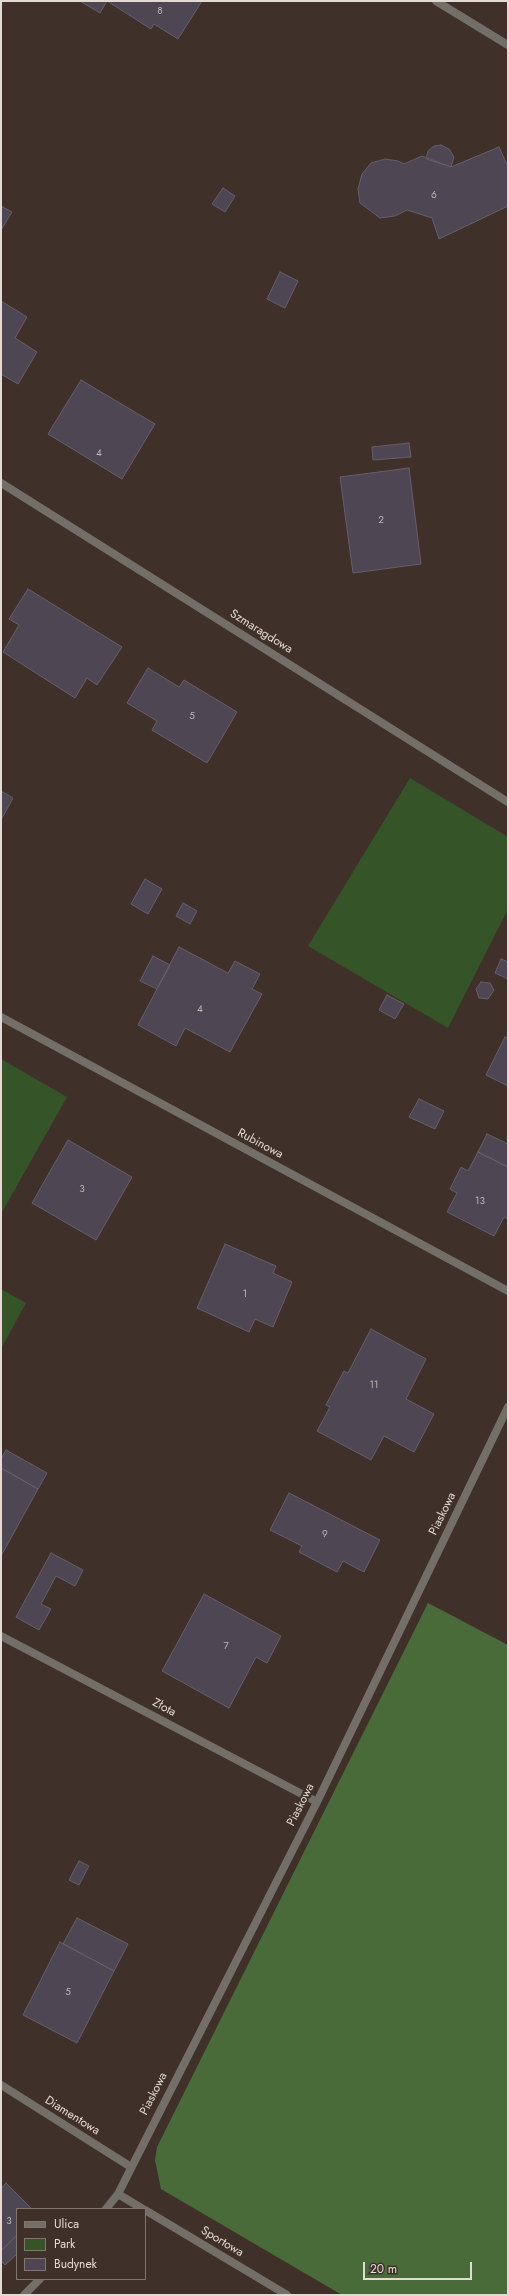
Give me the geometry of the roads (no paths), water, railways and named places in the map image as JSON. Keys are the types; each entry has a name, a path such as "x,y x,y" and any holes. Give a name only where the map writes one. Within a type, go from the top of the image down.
{"street":[{"path":"436,1 508,45"},
{"name":"Szmaragdowa","path":"1,484 508,802"},
{"name":"Rubinowa","path":"1,1017 508,1291"},
{"name":"Piaskowa","path":"107,2208 118,2194 317,1802 508,1407"},
{"name":"Złota","path":"1,1636 317,1802"},
{"name":"Diamentowa","path":"1,2085 131,2167"},
{"name":"Sportowa","path":"118,2194 141,2208"},
{"name":"Sportowa","path":"146,2211 287,2295"},
{"path":"24,2295 39,2280"}]}
